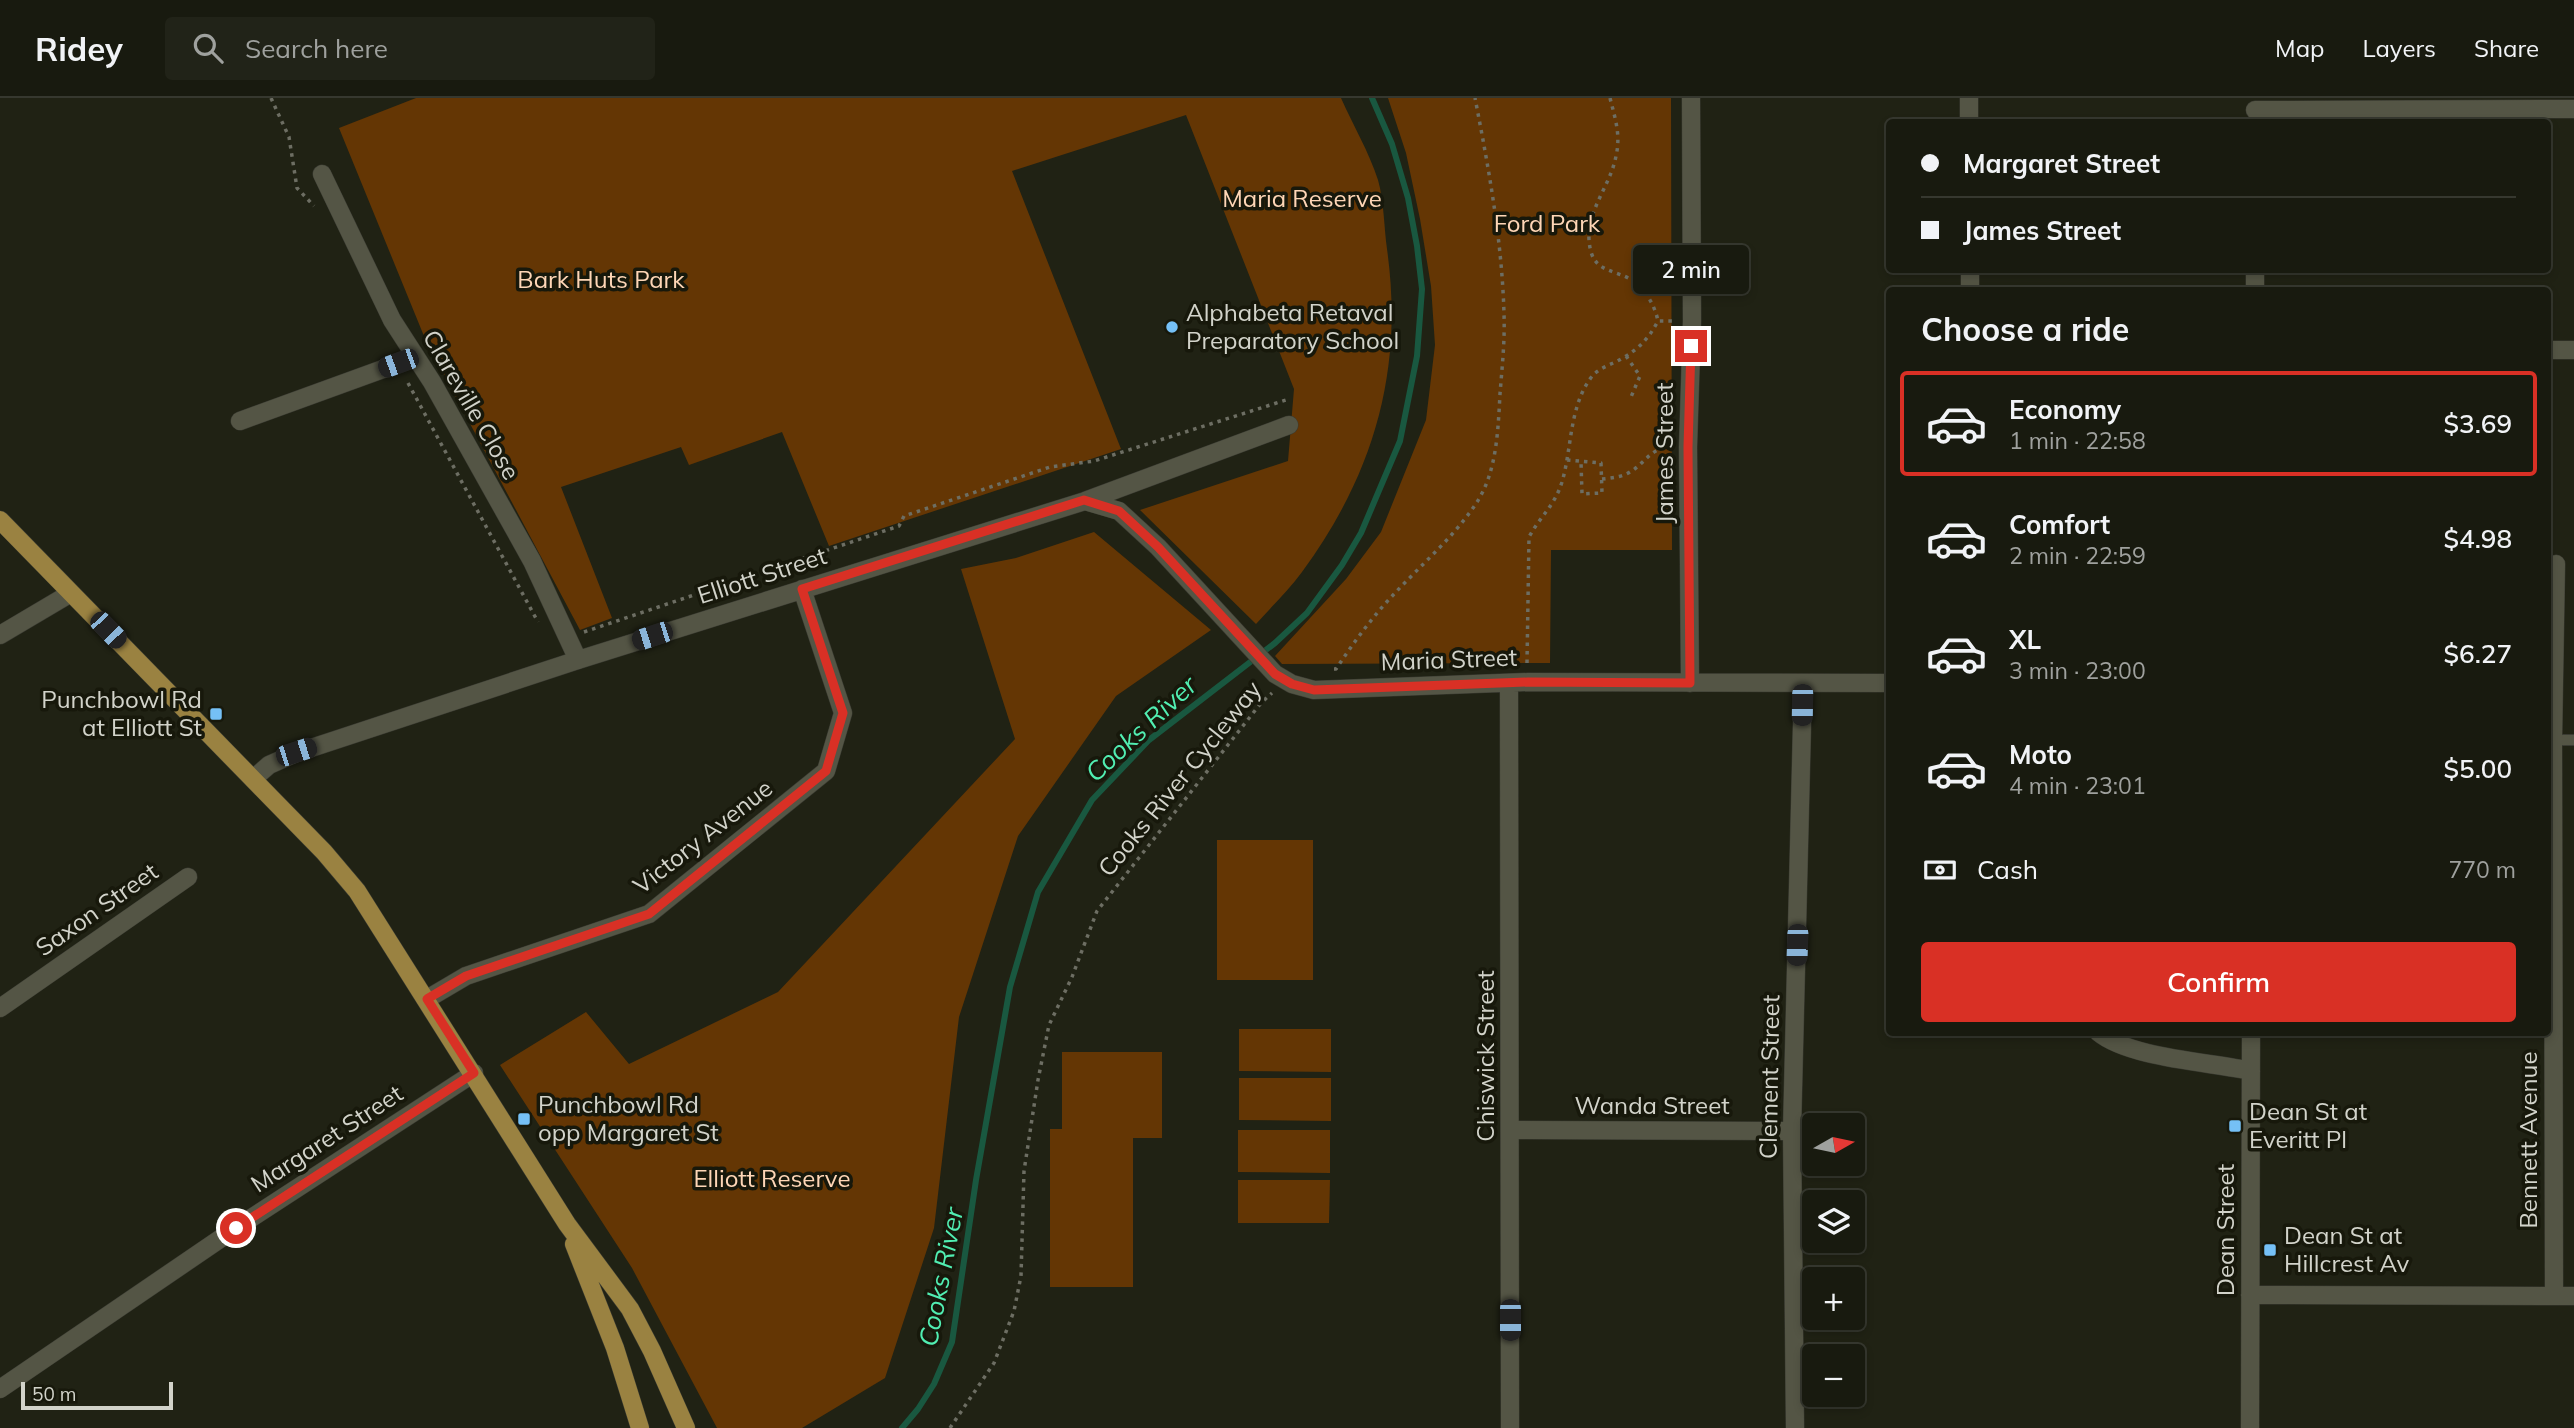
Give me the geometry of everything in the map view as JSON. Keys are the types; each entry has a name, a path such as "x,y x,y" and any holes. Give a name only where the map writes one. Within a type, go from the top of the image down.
{"main road":[{"path":"0,520 324,852 357,891 474,1073 566,1224 630,1309 687,1428"},
{"path":"566,1224 615,1348 640,1428"}],"street":[{"name":"James Street","path":"1690,683 1688,447 1692,321 1691,98"},
{"path":"1969,98 1969,119"},
{"path":"2255,110 2574,109"},
{"name":"Clareville Close","path":"322,174 392,320 416,357 532,561 578,660"},
{"path":"2551,350 2574,350"},
{"path":"240,421 416,357"},
{"name":"Elliott Street","path":"253,779 269,765 296,752 1084,500 1289,425"},
{"path":"1084,500 1119,511 1158,547 1280,678"},
{"path":"2552,564 2574,565"},
{"name":"Bennett Avenue","path":"2552,564 2554,1296"},
{"name":"Victory Avenue","path":"427,999 466,976 649,914 826,771 843,713 802,589"},
{"path":"0,635 71,593"},
{"name":"Maria Street","path":"1280,678 1314,690 1528,682 1886,683"},
{"name":"Chiswick Street","path":"1509,683 1510,1428"},
{"name":"Clement Street","path":"1795,1428 1792,1131 1802,684"},
{"name":"Saxon Street","path":"0,1008 188,877"},
{"path":"2102,1036 2109,1042 2167,1058 2251,1071"},
{"name":"Dean Street","path":"2250,1428 2251,1036"},
{"name":"Margaret Street","path":"0,1389 236,1228 474,1073"},
{"name":"Wanda Street","path":"1511,1130 1792,1131"},
{"path":"2250,1295 2574,1296"}],"lane":[{"path":"2553,740 2574,740"}],"path":[{"path":"271,98 289,137 297,188 312,201 318,212"},
{"path":"1324,669 1336,669 1355,640 1393,594 1438,548 1475,504 1485,487 1491,467 1498,431 1504,317 1499,243 1475,98"},
{"path":"1610,98 1619,129 1617,155 1611,174 1600,193 1588,234 1592,255 1602,268 1633,281 1647,296 1658,321"},
{"path":"1658,321 1692,321"},
{"path":"1528,682 1529,537 1535,525 1553,505 1567,460 1574,413 1591,377 1640,347 1651,335 1658,321"},
{"path":"1626,356 1640,376 1631,397"},
{"path":"398,363 542,631"},
{"path":"584,632 899,526 904,516 1014,479 1051,467 1094,461 1286,400"},
{"path":"1602,479 1631,472 1651,453 1663,447 1688,447"},
{"path":"1567,460 1601,463 1602,493 1582,494 1581,462"},
{"name":"Cooks River Cycleway","path":"950,1428 994,1363 1014,1311 1021,1276 1024,1171 1049,1025 1072,977 1097,911 1280,678"}],"green space":[{"name":"Bark Huts Park","path":"416,98 1341,98 1378,180 1383,205 1391,294 1387,379 1365,459 1327,535 1297,579 1256,624 1140,510 1288,461 1294,389 1186,115 1012,171 1121,449 829,546 782,432 689,465 681,447 561,487 612,618 580,630 426,341 339,128"},
{"name":"Ford Park","path":"1388,98 1671,98 1672,550 1551,550 1550,663 1282,664 1275,656 1346,579 1381,532 1426,420 1435,345 1431,286 1406,153"},
{"name":"Elliott Reserve","path":"1094,532 1211,630 1116,696 1018,836 959,1017 934,1228 885,1378 802,1428 717,1428 632,1268 500,1065 586,1012 629,1064 778,992 1015,739 961,569 1016,558"},
{"path":"1217,840 1313,840 1313,980 1217,980"},
{"path":"1239,1029 1331,1029 1331,1072 1239,1071"},
{"path":"1062,1052 1162,1052 1162,1138 1133,1138 1133,1287 1050,1287 1050,1129 1062,1129"},
{"path":"1239,1078 1331,1078 1331,1121 1239,1120"},
{"path":"1238,1130 1330,1130 1330,1173 1238,1172"},
{"path":"1238,1180 1330,1180 1329,1223 1238,1223"}],"waterway":[{"name":"Cooks River","path":"902,1428 934,1384 952,1342 976,1180 1010,987 1038,892 1092,800 1149,740 1275,643 1307,613 1342,565 1361,533 1400,441 1417,356 1422,289 1408,198 1392,144 1372,98"}],"place":[{"name":"Alphabeta Retaval Preparatory School","path":"1172,327"},
{"name":"Punchbowl Rd at Elliott St","path":"216,714"},
{"name":"Punchbowl Rd opp Margaret St","path":"524,1119"},
{"name":"Dean St at Everitt Pl","path":"2235,1126"},
{"name":"Dean St at Hillcrest Av","path":"2270,1250"}],"route":[{"path":"236,1228 474,1073 427,999 466,976 649,914 826,771 843,713 802,589 1084,500 1119,511 1158,547 1275,674 1292,684 1314,690 1528,682 1690,683 1688,447 1691,346"}],"park label":[{"name":"Maria Reserve","path":"1302,199"}]}
